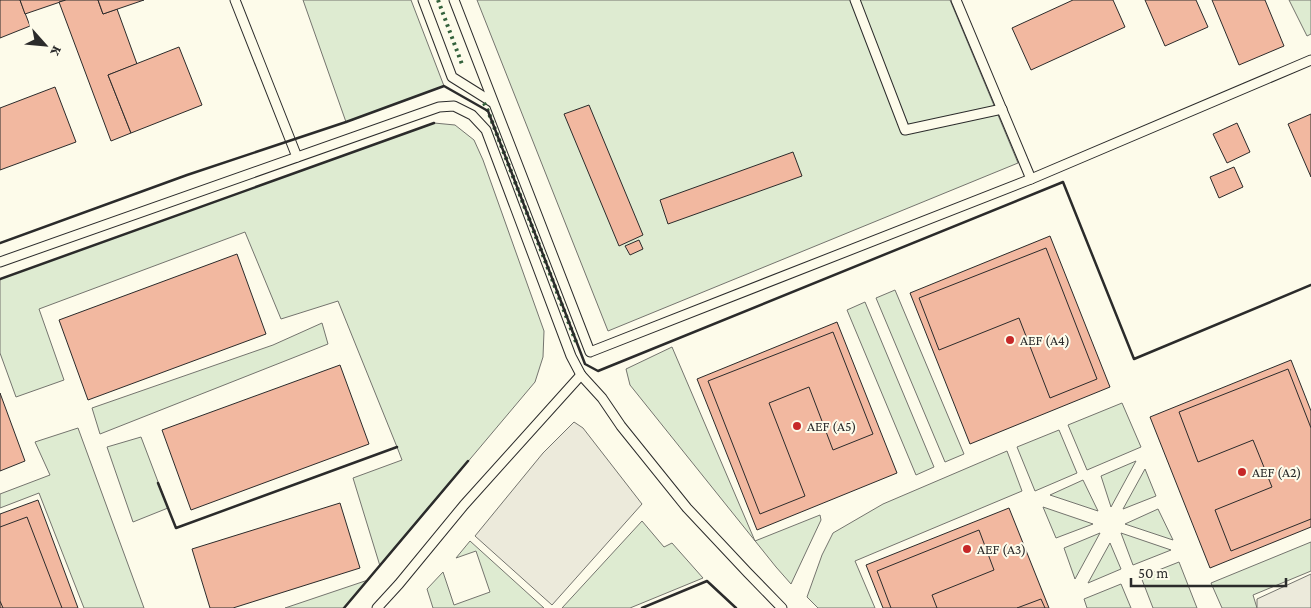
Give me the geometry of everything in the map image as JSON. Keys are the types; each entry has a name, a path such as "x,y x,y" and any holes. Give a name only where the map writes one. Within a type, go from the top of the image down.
{"lane":[{"path":"236,0 297,157"},
{"path":"423,0 452,77 492,102"},
{"path":"454,0 590,352 1031,179 1311,60"},
{"path":"855,0 905,130 1002,109"},
{"path":"956,0 1031,179"},
{"path":"0,262 438,108 454,106 472,115 486,130 571,356 581,376 602,398 621,426 687,508 782,608"},
{"path":"377,608 464,505 581,376"}],"green space":[{"path":"303,0 411,0 444,86 346,122"},
{"path":"477,0 950,0 1018,163 608,331"},
{"path":"1289,0 1311,0 1311,34 1307,36"},
{"path":"434,123 455,125 474,140 483,160 544,331 543,357 535,382 380,566 353,478 402,460 338,301 281,319 245,232 39,309 64,380 16,397 0,353 0,279"},
{"path":"895,290 964,454 945,462 876,298"},
{"path":"865,302 934,467 916,475 847,310"},
{"path":"322,323 328,344 100,434 92,408 273,345"},
{"path":"672,347 755,541 630,385 626,369"},
{"path":"1122,403 1141,447 1087,470 1068,425"},
{"path":"78,428 144,608 84,608 39,493 0,508 0,494 50,475 35,442"},
{"path":"1059,430 1077,473 1035,491 1017,447"},
{"path":"141,437 168,508 133,522 107,447"},
{"path":"1007,451 1022,491 855,561 875,608 818,608 807,597 822,555 833,533 883,504"},
{"path":"1136,461 1111,507 1101,476"},
{"path":"1145,469 1156,496 1123,509"},
{"path":"1083,480 1098,511 1050,495"},
{"path":"1043,507 1093,524 1056,538"},
{"path":"1158,509 1173,540 1125,524"},
{"path":"820,515 821,520 791,584 755,541"},
{"path":"642,521 664,547 672,543 703,578 630,608 562,608"},
{"path":"1100,533 1075,579 1064,548"},
{"path":"1121,533 1171,550 1133,565"},
{"path":"470,541 544,608 433,608 427,589 443,572 454,605 490,592 476,551 456,558"},
{"path":"1311,542 1311,571 1253,595 1257,608 1222,608 1211,583"},
{"path":"1110,543 1121,569 1088,583"},
{"path":"1179,562 1197,608 1153,608 1141,577"},
{"path":"368,580 344,608 285,608"},
{"path":"1121,584 1131,608 1087,608 1084,599"}],"shaded area":[{"path":"574,422 583,428 642,504 552,605 475,536 543,453"},
{"path":"1311,574 1311,608 1257,608 1257,599"}],"building":[{"path":"0,0 20,0 30,26 0,38"},
{"path":"20,0 66,0 25,14"},
{"path":"66,0 98,0 103,14 117,9 137,64 108,75 131,133 111,141 59,2"},
{"path":"98,0 144,0 103,14"},
{"path":"1073,0 1113,0 1125,27 1031,70 1012,28"},
{"path":"1145,0 1196,0 1208,27 1165,46"},
{"path":"1212,0 1265,0 1284,46 1239,65"},
{"path":"179,47 202,105 131,133 108,75"},
{"path":"55,87 76,142 0,170 0,108"},
{"path":"589,105 643,235 619,246 564,114"},
{"path":"1311,114 1311,177 1288,124"},
{"path":"1237,123 1250,152 1227,163 1213,134"},
{"path":"793,152 802,176 668,224 660,200"},
{"path":"1234,167 1243,187 1219,198 1210,177"},
{"name":"AEF (A4)","path":"1050,236 1110,387 970,444 910,293"},
{"path":"639,240 643,249 630,255 625,246"},
{"path":"1046,248 1097,379 1050,398 1019,318 939,350 919,298"},
{"path":"237,254 266,334 88,400 59,320"},
{"name":"AEF (A5)","path":"837,322 897,473 757,530 697,379"},
{"path":"833,332 873,434 833,450 809,387 769,403 805,496 760,514 708,381"},
{"name":"AEF (A2)","path":"1291,360 1311,411 1311,527 1210,568 1150,417"},
{"path":"340,365 369,444 191,510 162,430"},
{"path":"1288,369 1311,428 1311,519 1231,551 1215,510 1272,487 1253,440 1198,462 1179,412"},
{"path":"0,393 25,461 0,471"},
{"path":"38,500 78,608 0,608 0,514"},
{"path":"340,503 360,568 233,608 210,608 192,549"},
{"name":"AEF (A3)","path":"1009,508 1049,608 883,608 866,565"},
{"path":"27,517 62,608 3,608 0,601 0,527"},
{"path":"979,530 994,570 932,595 937,608 891,608 877,571"},
{"path":"1041,599 1045,608 1017,608"}],"hedge":[{"path":"438,0 463,67"},
{"path":"484,103 576,342"}],"wall":[{"path":"0,243 187,175 346,122 444,86 488,111 585,364 598,371 1063,182 1134,359 1311,285"},
{"path":"0,279 434,123"},
{"path":"158,483 176,528 397,447"},
{"path":"344,608 468,461"},
{"path":"642,608 707,581 736,608"}],"place":[{"name":"AEF (A4)","path":"1010,340"},
{"name":"AEF (A5)","path":"797,426"},
{"name":"AEF (A2)","path":"1242,472"},
{"name":"AEF (A3)","path":"967,549"}]}
